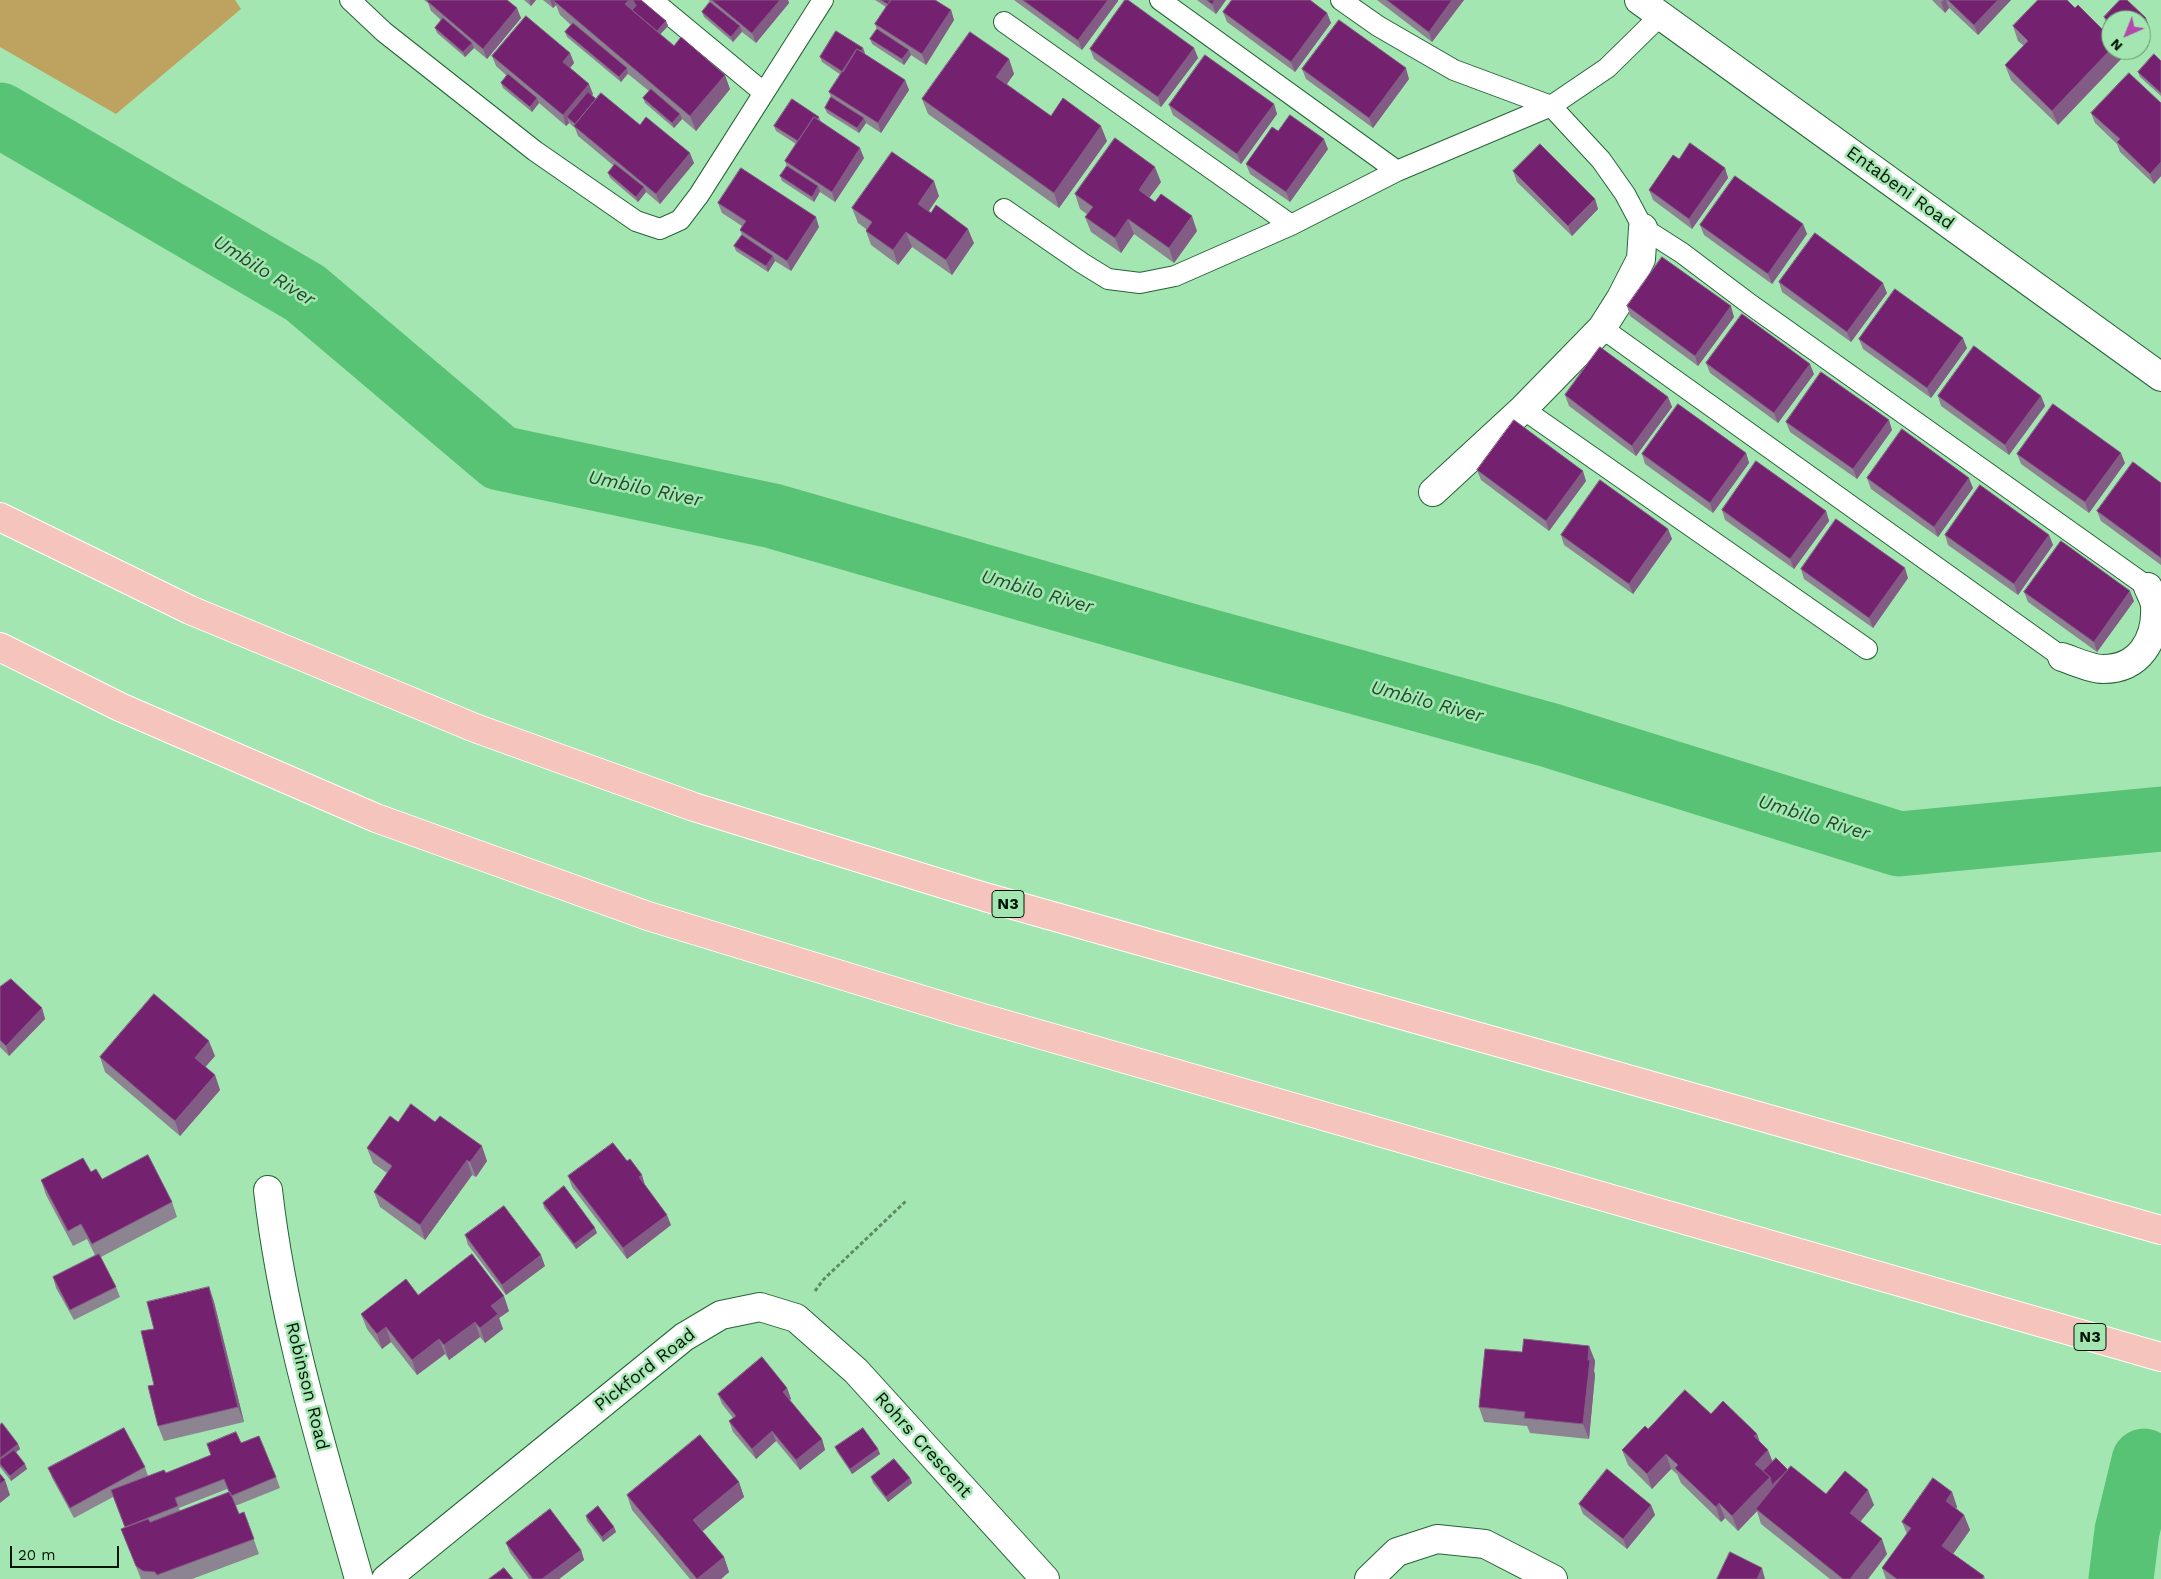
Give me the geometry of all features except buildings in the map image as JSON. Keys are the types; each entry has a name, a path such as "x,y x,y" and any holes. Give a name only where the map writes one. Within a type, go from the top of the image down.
{"highway":[{"name":"N3","path":"0,517 209,618 475,728 694,807 985,897 2161,1230"},
{"name":"N3","path":"0,647 120,707 376,818 648,916 962,1012 2161,1357"}],"street":[{"name":"Entabeni Road","path":"1650,8 2161,377"},
{"path":"1433,492 1523,410 1602,328 1621,298 1641,259 1643,228"},
{"path":"2062,657 2103,669 2132,663 2146,647 2153,628 2155,603 2148,587"},
{"name":"Robinson Road","path":"268,1190 275,1246 303,1377 359,1579"},
{"name":"Pickford Road","path":"386,1579 684,1337 721,1315 760,1307 796,1318"},
{"name":"Rohrs Crescent","path":"796,1318 856,1371 1045,1579"},
{"path":"1369,1579 1397,1552 1437,1540 1485,1544 1553,1579"}],"lane":[{"path":"350,0 384,32 535,151 636,220 660,229 680,220 699,195 823,0"},
{"path":"652,0 763,92"},
{"path":"1160,0 1397,171"},
{"path":"1341,0 1378,26 1454,70 1551,106 1601,160 1625,194 1643,228 1682,253 2148,587"},
{"path":"1004,209 1108,279 1140,283 1175,276 1291,225 1397,171 1551,106 1607,68 1650,8"},
{"path":"1004,22 1291,225"},
{"path":"1602,328 2062,657"},
{"path":"1523,410 1866,649"}],"path":[{"path":"796,1318 823,1280 906,1201"}],"shaded area":[{"path":"0,0 235,0 241,9 116,114 0,47"}],"waterway":[{"name":"Umbilo River","path":"0,115 305,293 500,458 773,516 1175,632 1549,735 1899,844 2161,819"},
{"name":"Umbilo River","path":"2121,1579 2127,1531 2144,1461"}]}
